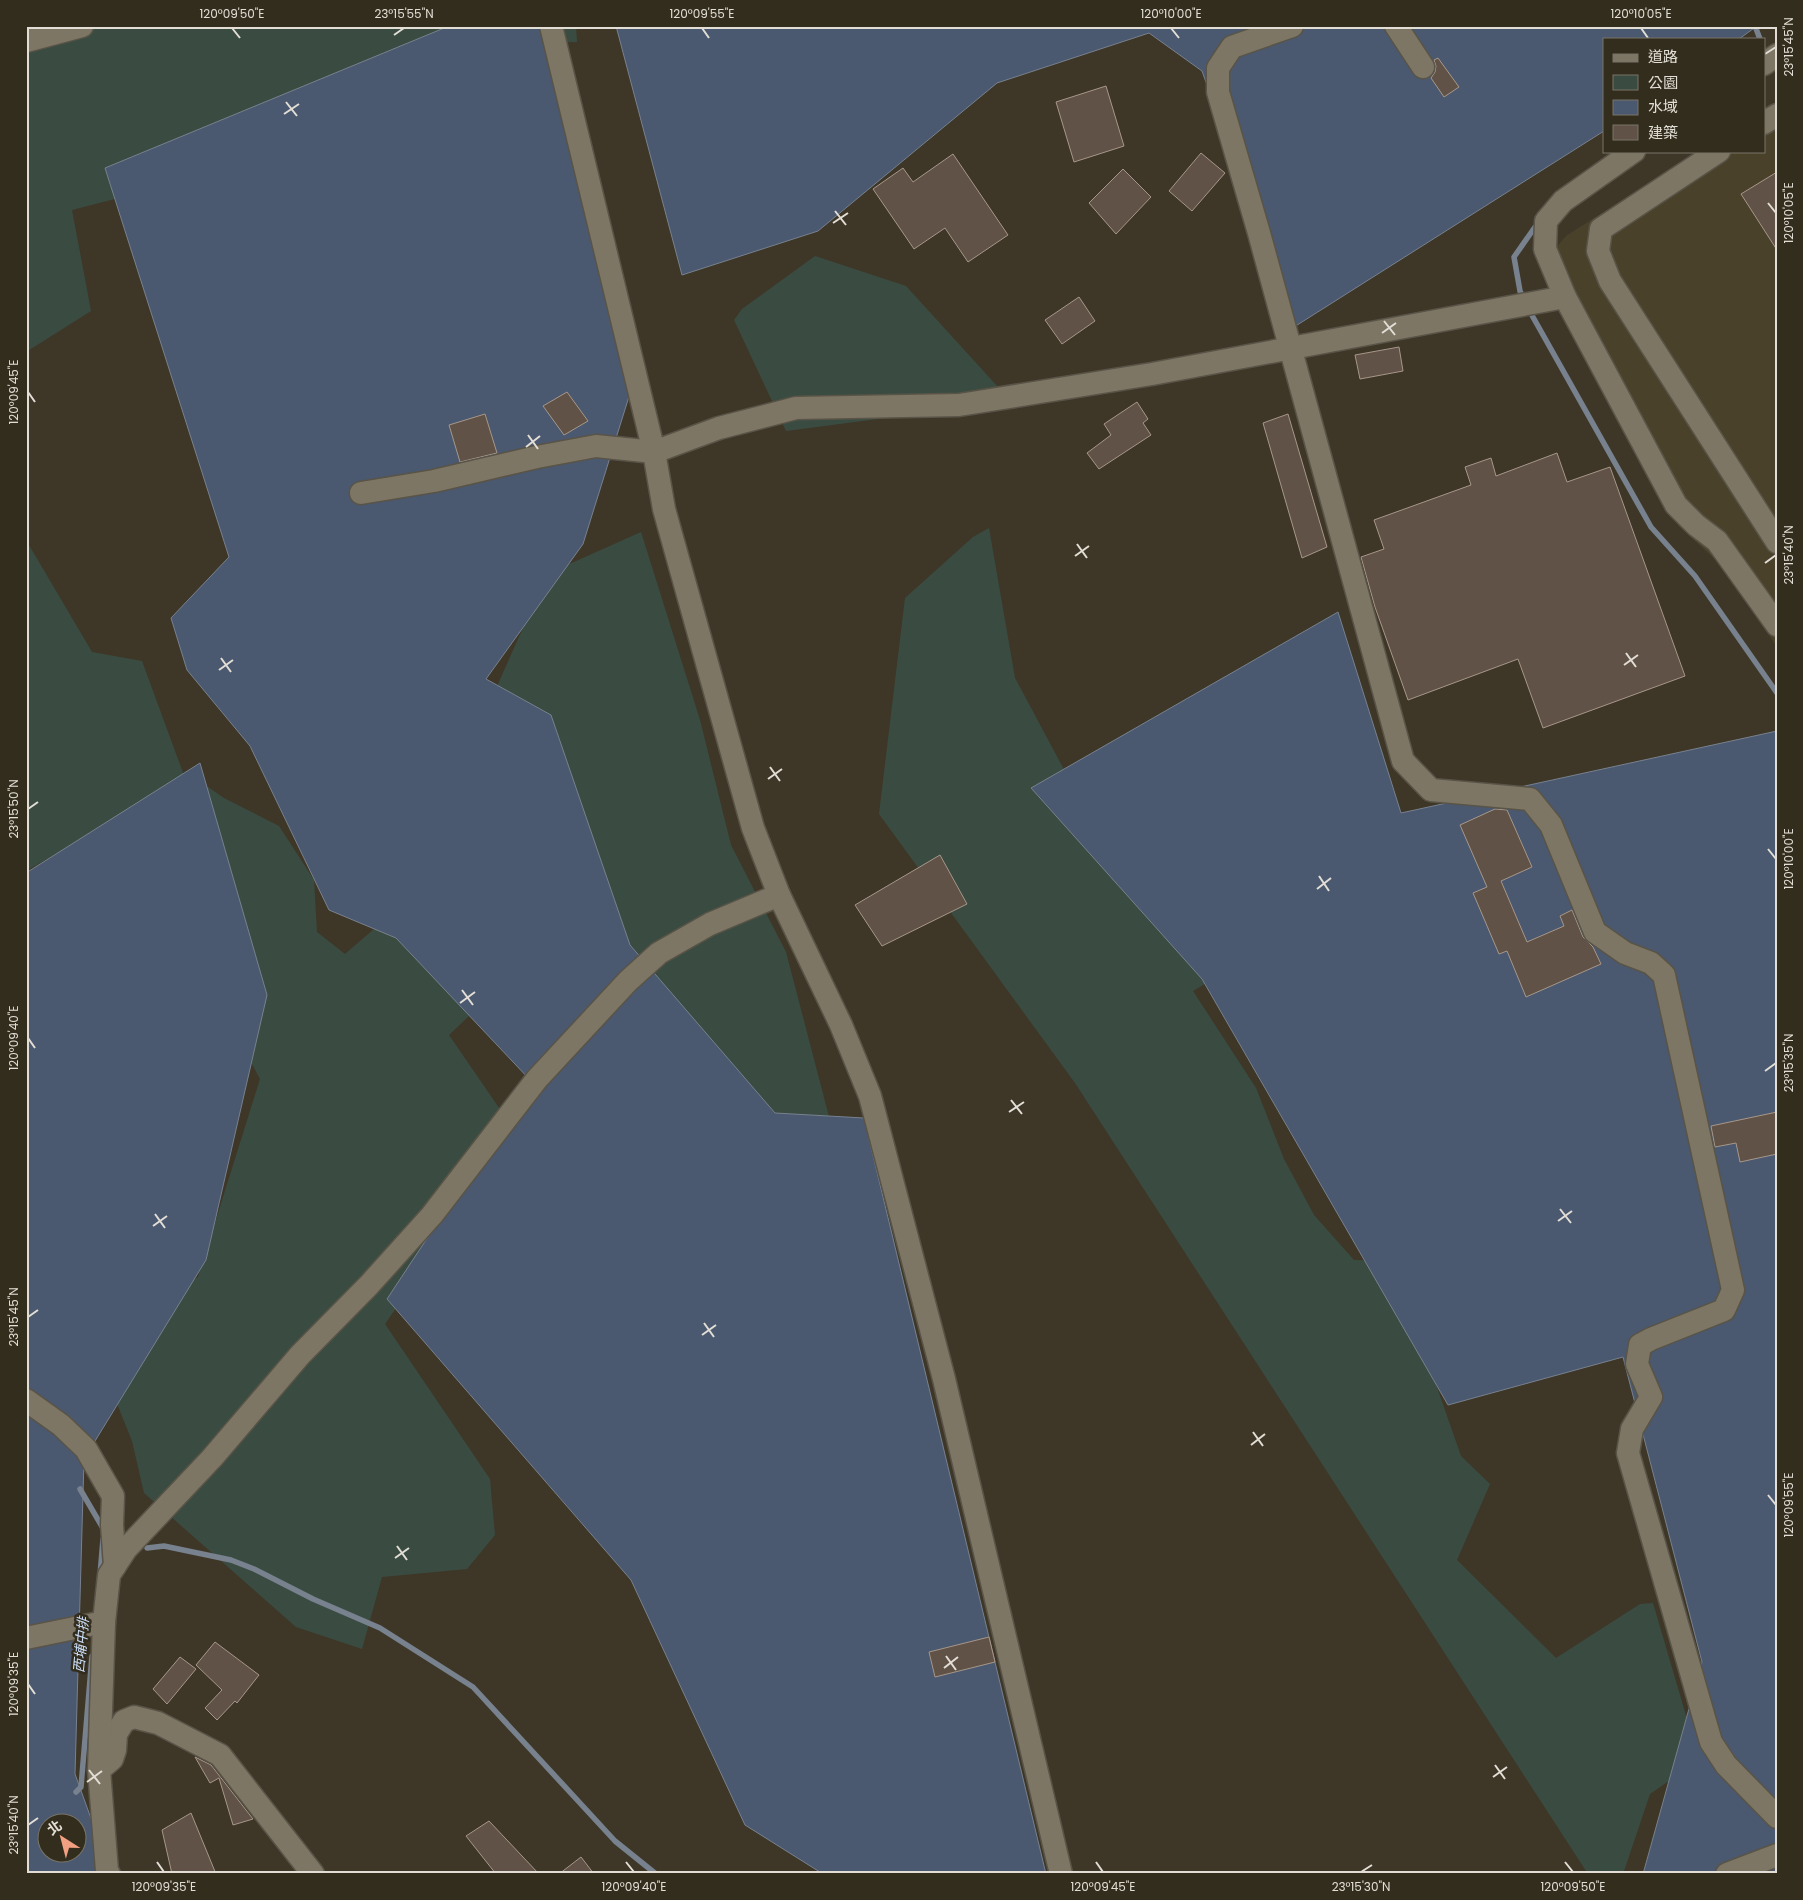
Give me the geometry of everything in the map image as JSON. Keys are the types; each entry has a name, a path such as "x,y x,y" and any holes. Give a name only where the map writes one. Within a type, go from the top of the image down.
{"street":[{"path":"26,41 82,26"},
{"path":"551,26 654,452 664,509 753,828 779,894 840,1025 870,1096 944,1379 1061,1874"},
{"path":"1292,26 1232,47 1218,68 1218,92 1291,348 1403,761 1431,790 1530,799 1551,825 1595,932 1625,953 1651,963 1664,975 1733,1290 1724,1310 1640,1345 1637,1364 1651,1397 1632,1429 1628,1453 1711,1742 1726,1765 1777,1817"},
{"path":"1396,26 1423,67"},
{"path":"1766,63 1777,55"},
{"path":"1633,152 1563,201 1546,221 1545,249 1565,297 1676,505 1696,525 1717,541 1777,625"},
{"path":"1717,152 1601,229 1598,251 1610,281 1777,542"},
{"path":"361,493 434,481 537,456 596,446 654,452 719,428 796,408 959,405 1152,374 1565,297"},
{"path":"109,1874 107,1871 99,1770 104,1622 109,1575 126,1549 212,1458 300,1356 369,1285 432,1214 537,1079 628,982 659,953 710,924 779,894"},
{"path":"26,1400 61,1425 86,1449 113,1496 112,1525 115,1566"},
{"path":"26,1638 104,1622"},
{"path":"99,1770 112,1759 115,1750 116,1734 124,1721 134,1717 158,1723 220,1756 313,1874"},
{"path":"1727,1874 1777,1855"}],"shaded area":[{"path":"1777,101 1777,647 1722,566 1678,525 1545,260 1566,236 1697,152 1766,152 1766,108"}],"green space":[{"path":"26,26 576,26 577,42 530,43 231,169 72,210 91,311 26,352"},
{"path":"815,256 906,286 998,387 970,407 786,431 734,320 742,309"},
{"path":"989,528 1015,678 1091,820 1240,963 1193,991 1256,1088 1284,1159 1314,1215 1354,1260 1393,1261 1461,1456 1490,1484 1457,1560 1556,1658 1640,1604 1653,1603 1699,1760 1650,1794 1623,1874 1588,1874 1075,1083 879,814 905,598 973,537"},
{"path":"641,532 700,720 731,845 786,952 839,1155 724,1101 553,936 449,1035 517,1134 385,1324 490,1479 495,1535 467,1569 382,1577 362,1649 296,1627 144,1493 132,1441 93,1344 198,1277 260,1079 168,908 137,809 26,871 26,540 92,652 142,661 186,781 192,776 224,798 279,826 314,880 317,932 345,954 511,811 490,702 547,574"}],"water":[{"path":"449,26 549,26 632,387 583,544 486,679 551,715 630,945 775,1113 864,1118 1046,1874 823,1874 745,1825 631,1580 387,1299 531,1081 396,938 329,910 250,746 187,670 171,618 229,557 105,168"},
{"path":"616,26 1757,26 1740,38 1603,38 1603,132 1294,327 1202,71 1149,33 997,83 818,231 682,275"},
{"path":"1338,612 1401,813 1777,731 1777,1874 1643,1874 1702,1662 1623,1357 1448,1405 1202,979 1031,788"},
{"path":"200,763 267,995 206,1260 84,1459 75,1774 111,1874 26,1874 26,873"}],"building":[{"path":"1438,58 1459,87 1444,97 1431,78 1436,66 1434,60"},
{"path":"1106,86 1124,146 1074,162 1056,102"},
{"path":"1201,153 1225,173 1192,211 1169,191"},
{"path":"953,154 1008,235 968,262 945,228 914,249 873,189 903,168 913,182"},
{"path":"1123,169 1151,197 1116,234 1089,203"},
{"path":"1777,172 1777,250 1741,194"},
{"path":"1079,297 1095,321 1062,344 1045,320"},
{"path":"1399,347 1403,371 1360,379 1355,355"},
{"path":"567,392 588,421 564,435 543,406"},
{"path":"1137,402 1148,419 1143,423 1151,435 1099,469 1087,453 1111,435 1104,424"},
{"path":"485,414 497,453 460,462 449,425"},
{"path":"1288,414 1327,547 1302,558 1263,423"},
{"path":"1557,453 1567,482 1610,467 1685,676 1543,728 1518,659 1408,700 1375,607 1361,557 1384,549 1374,520 1471,485 1465,467 1491,458 1496,476"},
{"path":"1495,809 1507,810 1532,867 1501,881 1527,942 1564,926 1560,916 1572,910 1583,937 1593,947 1601,964 1526,997 1507,951 1499,954 1473,893 1487,887 1460,825"},
{"path":"940,855 967,904 882,946 855,905"},
{"path":"1777,1112 1777,1154 1740,1162 1736,1143 1715,1147 1711,1126"},
{"path":"989,1637 995,1662 935,1677 929,1652"},
{"path":"215,1642 259,1675 237,1703 235,1701 217,1720 205,1708 222,1690 196,1665"},
{"path":"180,1657 196,1669 167,1704 153,1689"},
{"path":"195,1757 211,1765 253,1819 233,1825 219,1778 210,1783"},
{"path":"191,1813 216,1874 172,1874 162,1830"},
{"path":"489,1821 539,1874 496,1874 466,1836"},
{"path":"581,1857 594,1874 559,1874"}],"waterway":[{"path":"1755,26 1760,38"},
{"path":"1524,299 1520,291 1514,257 1535,227 1540,224"},
{"path":"1529,310 1651,527 1695,576 1777,693"},
{"name":"西埔中排","path":"80,1489 104,1530"},
{"name":"西埔中排","path":"100,1575 103,1539"},
{"path":"147,1548 164,1546 231,1560 254,1569 313,1599 380,1628 473,1687 615,1841 656,1874"},
{"name":"西埔中排","path":"76,1792 81,1787 92,1656"}]}
